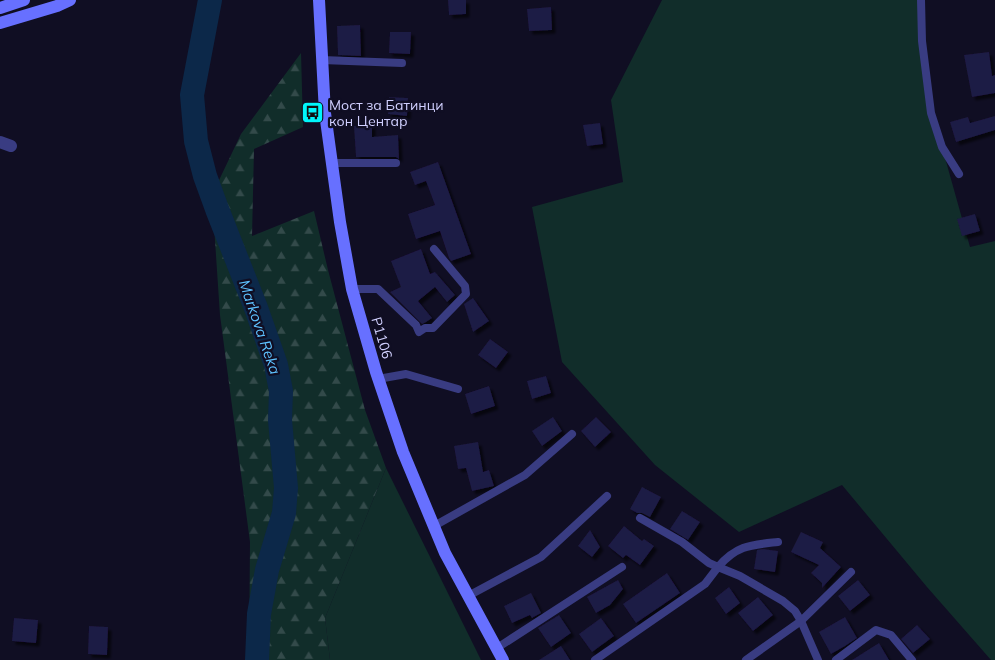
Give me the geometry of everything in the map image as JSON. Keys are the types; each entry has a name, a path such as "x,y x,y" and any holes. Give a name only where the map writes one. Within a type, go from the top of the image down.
{"main road":[{"path":"0,8 24,0"},
{"path":"0,24 70,0"},
{"name":"P1106","path":"319,0 325,113 340,222 352,289 378,379 403,452 445,553 503,660"}],"lane":[{"path":"921,0 922,42 930,112 942,147 960,174"},
{"path":"322,60 402,62"},
{"path":"332,163 396,163"},
{"path":"352,289 378,289 416,325 419,332 425,328 433,328 466,294 465,286 434,249"},
{"path":"378,379 406,374 458,389"},
{"path":"434,526 525,475 572,434"},
{"path":"468,596 541,557 608,496"},
{"path":"640,518 682,542 709,563 740,576 783,600 795,611 801,621 818,660"},
{"path":"595,660 705,584 727,557 747,546 778,542"},
{"path":"496,648 622,567"},
{"path":"746,660 801,621 851,572"},
{"path":"836,660 876,630 891,635 912,660"}],"green space":[{"path":"662,0 921,0 931,113 970,247 995,241 995,660 991,660 927,587 842,485 739,532 655,465 562,362 532,207 623,182 611,100"},
{"path":"301,53 303,127 254,149 252,236 314,211 365,410 386,468 325,618 330,660 249,660 250,542 220,315 212,195 241,134"},
{"path":"386,468 481,660 330,660 325,618"}],"building":[{"path":"448,0 466,0 466,14 449,15"},
{"path":"551,7 552,30 529,31 527,9"},
{"path":"360,25 361,56 338,55 337,26"},
{"path":"390,32 411,32 410,54 389,53"},
{"path":"989,52 992,76 995,75 995,93 972,97 964,55"},
{"path":"389,97 408,98 407,116 388,114"},
{"path":"995,116 995,130 956,142 950,122 968,117 970,123"},
{"path":"600,123 603,144 587,146 583,125"},
{"path":"372,125 372,137 398,135 399,159 396,157 356,157 354,126"},
{"path":"438,162 471,254 451,261 440,231 416,239 408,214 435,205 426,181 415,185 410,172"},
{"path":"975,214 980,231 962,236 957,219"},
{"path":"421,249 430,274 435,272 455,295 447,302 435,287 418,301 432,318 422,324 390,292 401,287 391,261"},
{"path":"473,298 489,321 473,332 464,304"},
{"path":"490,339 508,352 496,368 478,355"},
{"path":"546,376 551,393 532,399 527,381"},
{"path":"489,386 495,406 471,414 465,394"},
{"path":"553,417 562,431 542,446 532,431"},
{"path":"596,417 611,432 595,447 581,431"},
{"path":"478,442 483,472 489,470 494,486 472,491 466,468 458,469 454,446"},
{"path":"642,487 661,497 650,517 630,509"},
{"path":"682,511 700,522 688,540 670,529"},
{"path":"624,526 642,541 644,539 654,546 640,565 626,555 623,558 608,546"},
{"path":"590,530 600,547 592,557 578,546"},
{"path":"801,532 823,542 820,548 841,567 822,588 822,583 811,573 819,565 791,552"},
{"path":"757,550 778,551 775,572 754,569"},
{"path":"667,573 680,593 636,623 623,604"},
{"path":"618,580 623,589 610,605 596,613 587,597"},
{"path":"858,580 870,595 850,611 838,596"},
{"path":"729,587 740,603 726,614 715,598"},
{"path":"531,593 541,613 532,618 530,615 512,623 504,606"},
{"path":"758,597 773,615 753,631 738,613"},
{"path":"559,615 571,633 551,647 538,628"},
{"path":"845,617 857,638 831,654 819,632"},
{"path":"14,618 38,620 36,643 12,641"},
{"path":"601,618 614,636 592,652 579,634"},
{"path":"917,625 930,639 913,653 901,639"},
{"path":"89,626 108,627 107,655 88,654"},
{"path":"879,643 889,660 852,660"},
{"path":"561,646 570,660 539,660"}],"waterway":[{"name":"Markova Reka","path":"210,0 192,95 196,141 205,176 276,365 281,391 280,420 286,488 284,513 267,570 259,614 257,660"}],"place":[{"name":"Мост за Батинци кон Центар","path":"313,113"}]}
